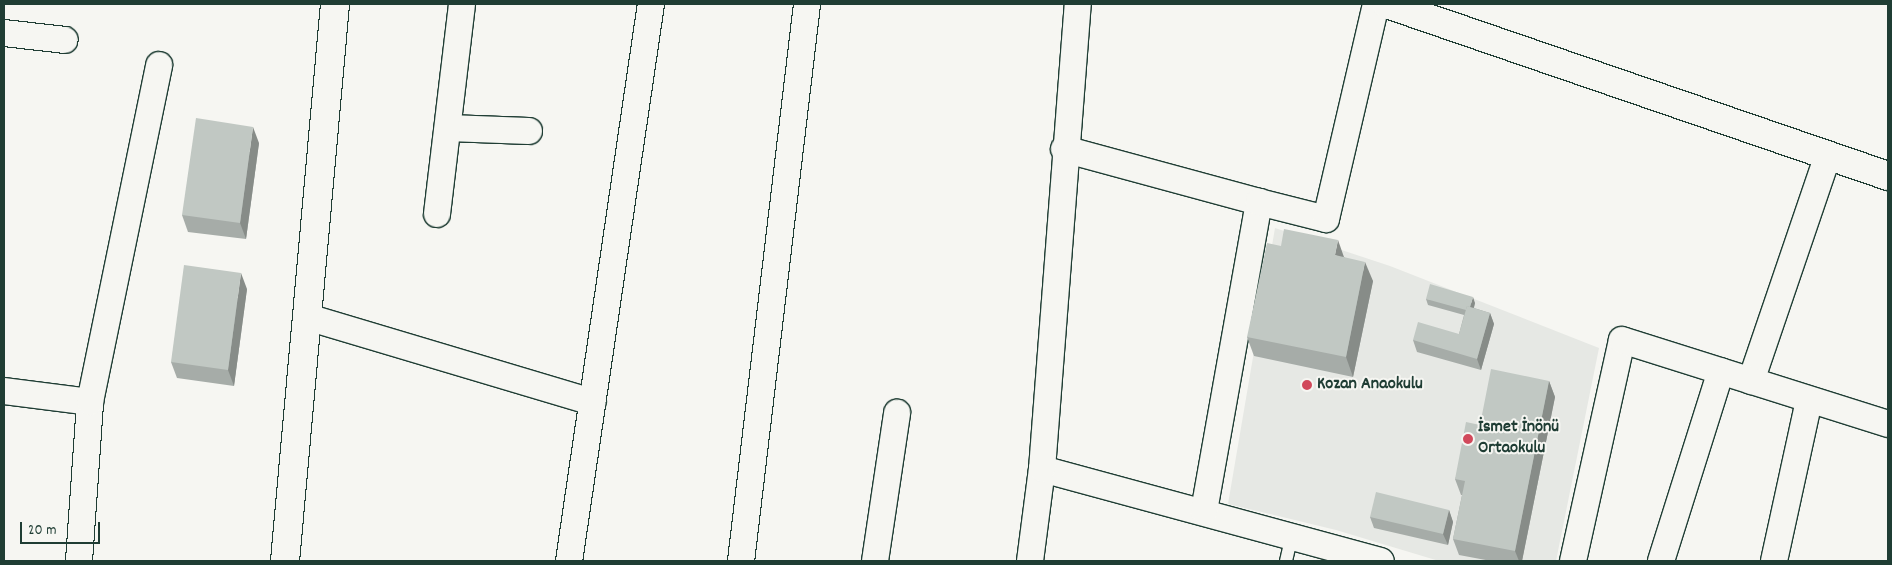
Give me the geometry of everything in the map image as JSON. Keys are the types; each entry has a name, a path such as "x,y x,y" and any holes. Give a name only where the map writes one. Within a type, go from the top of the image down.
{"street":[{"path":"285,561 335,4"},
{"path":"437,214 462,4"},
{"path":"569,561 651,4"},
{"path":"741,561 807,4"},
{"path":"1030,561 1042,470 1064,149 1078,4"},
{"path":"1064,149 1326,219 1391,5 1888,176"},
{"path":"4,33 65,40"},
{"path":"79,561 90,402 159,65"},
{"path":"448,128 529,131"},
{"path":"1751,381 1828,155"},
{"path":"1204,511 1259,202"},
{"path":"307,317 593,402"},
{"path":"1573,561 1622,340 1888,424"},
{"path":"1661,561 1721,371"},
{"path":"4,391 90,402"},
{"path":"1774,561 1809,400"},
{"path":"875,561 897,413"},
{"path":"1042,470 1204,511 1379,561"}],"lane":[{"path":"1286,561 1292,536"}],"shaded area":[{"name":"İsmet İnönü Ortaokulu","path":"1275,228 1390,266 1599,348 1556,561 1439,561 1336,530 1228,504"}],"building":[{"path":"196,118 253,127 240,223 182,215"},
{"path":"1284,229 1338,240 1335,255 1365,262 1346,357 1247,337 1267,243 1281,246"},
{"path":"184,265 241,273 228,370 171,362"},
{"path":"1430,284 1473,297 1470,307 1467,306 1466,310 1426,299"},
{"path":"1467,306 1490,313 1477,359 1413,340 1418,322 1459,334"},
{"path":"1491,369 1549,381 1515,551 1453,539 1465,481 1455,479 1466,422 1480,425"},
{"path":"1376,492 1449,510 1443,534 1370,517"}],"place":[{"name":"Kozan Anaokulu","path":"1307,385"},
{"name":"İsmet İnönü Ortaokulu","path":"1468,439"}]}
